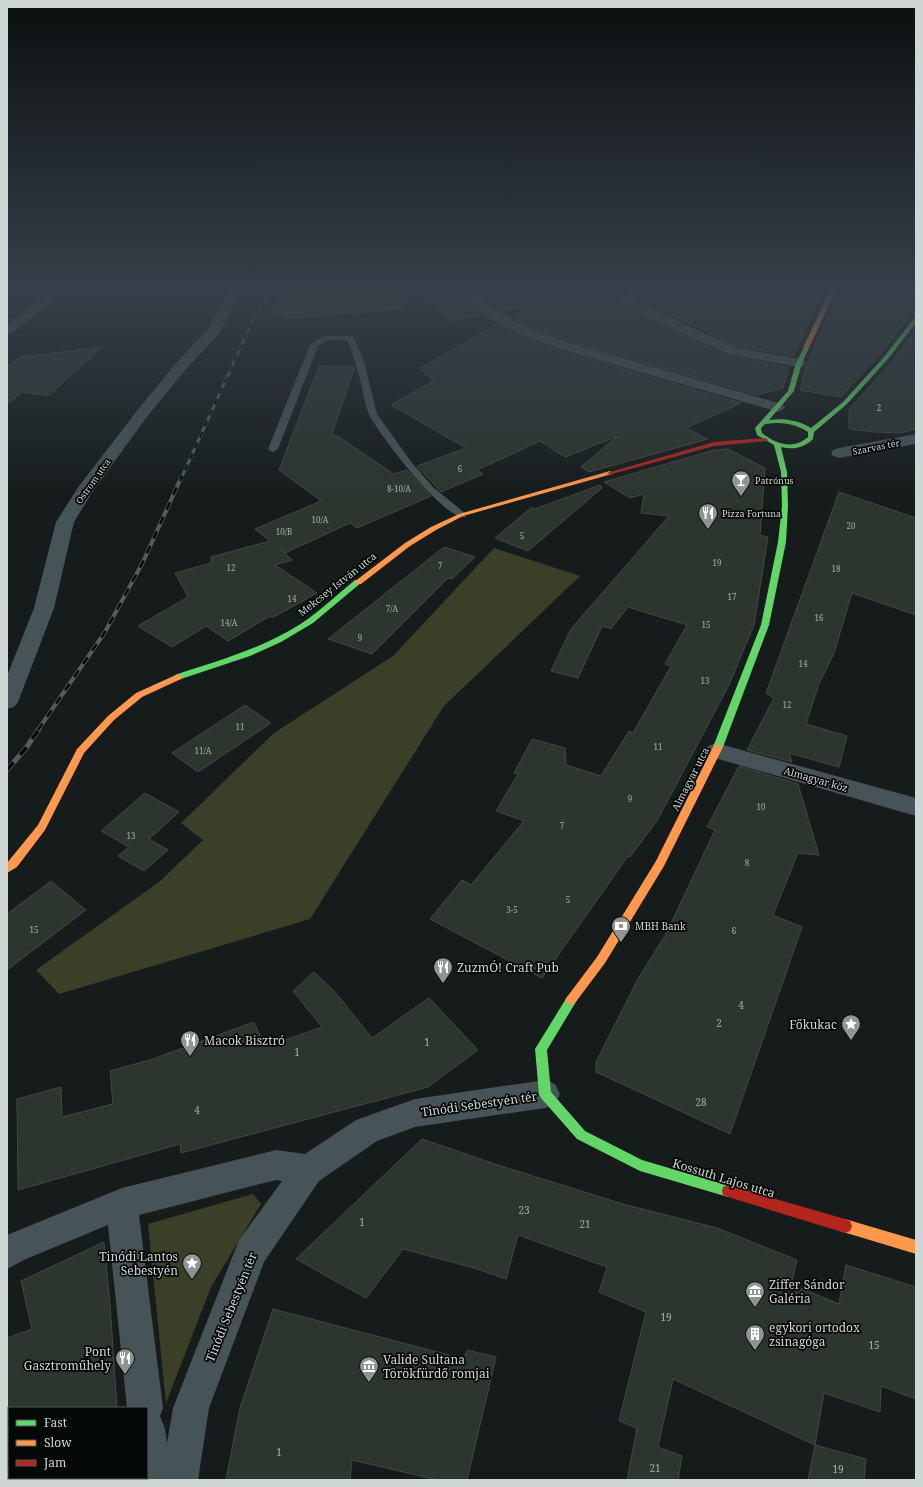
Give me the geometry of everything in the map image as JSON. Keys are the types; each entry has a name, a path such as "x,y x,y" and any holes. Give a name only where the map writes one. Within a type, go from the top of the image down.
{"street":[{"name":"Ostrom utca","path":"7,702 44,608 66,522 85,490 141,415 187,359"},
{"path":"612,359 777,407"},
{"path":"779,359 799,363"},
{"path":"757,426 791,391 801,359"},
{"path":"811,431 846,402 885,359"},
{"path":"775,419 788,420 801,424 811,431 812,438 804,444 791,447 777,445 765,440 759,434 757,426 775,419"},
{"name":"Mekcsey István utca","path":"690,450 722,435 730,434"},
{"name":"Szarvas tér","path":"840,453 914,439"},
{"name":"Mekcsey István utca","path":"7,869 13,864 42,826 80,751 111,718 139,695 182,675 247,654 278,640 310,621 384,561 419,537 461,515 714,444 765,440"},
{"name":"Almagyar utca","path":"545,1094 541,1049 566,1007 601,960 660,863 716,751 766,625 782,542 785,506 784,472 777,445"},
{"name":"Almagyar köz","path":"716,751 916,807"},
{"name":"Tinódi Sebestyén tér","path":"179,1480 191,1408 251,1252 308,1170 367,1130 415,1113 545,1094"},
{"name":"Kossuth Lajos utca","path":"545,1094 581,1135 640,1165 916,1246"},
{"path":"7,1253 15,1248 122,1204 276,1165 308,1170"},
{"path":"122,1204 145,1407"},
{"path":"148,1437 153,1480"}],"lane":[{"path":"273,449 308,359"},
{"path":"359,359 373,414 409,465 431,490 461,515"}],"green space":[{"path":"494,548 580,576 444,706 310,919 59,994 36,970 159,882 203,840 181,823 274,733 393,656"},
{"path":"253,1194 261,1204 211,1287 166,1403 148,1224"}],"building":[{"path":"17,359 88,359 48,396 22,392 7,404 7,366"},
{"path":"435,359 591,359 741,403 686,428 708,439 589,472 581,467 618,436 565,457 540,441 477,470 483,474 441,492 417,466 466,448 391,405 433,381 420,368"},
{"path":"631,359 750,359 789,367 783,388 757,395"},
{"path":"809,359 875,359 841,397 800,390"},
{"path":"894,359 916,359 916,429 900,433 849,429 849,409"},
{"path":"319,366 355,367 331,437 336,435 394,474 407,470 431,496 357,528 350,523 285,553 280,549 292,560 275,565 317,593 272,618 270,616 228,641 206,626 172,647 138,626 188,597 175,573 211,563 211,557 270,541 255,529 321,501 279,470"},
{"path":"728,449 765,468 760,535 768,537 754,625 729,685 657,821 630,857 628,856 542,978 430,919 462,880 471,885 524,821 496,811 518,774 514,773 532,739 565,748 566,765 601,776 629,731 633,733 671,666 665,664 687,625 628,607 611,629 602,626 578,678 551,671 571,629 669,516 641,513 644,494 630,498 604,482 714,450"},
{"path":"600,485 602,488 528,551 495,538 532,507 535,509"},
{"path":"839,492 916,518 916,615 852,593 834,653 819,684 806,724 847,736 839,767 789,753 792,762 747,750 774,698 766,693"},
{"path":"444,547 475,557 452,579 448,578 372,654 328,639"},
{"path":"245,705 271,723 198,772 172,753"},
{"path":"739,766 798,784 819,855 798,853 773,915 802,927 730,1134 596,1072 596,1062 639,977 666,934 715,830 707,827"},
{"path":"145,793 179,812 149,839 168,850 144,871 118,856 129,847 101,831"},
{"path":"51,881 86,910 7,970 7,914"},
{"path":"314,972 335,992 372,1038 429,998 478,1050 428,1087 181,1153 180,1144 18,1190 17,1099 61,1087 62,1117 113,1104 110,1071 153,1059 254,1022 265,1047 322,1027 293,991"},
{"path":"422,1139 504,1167 623,1204 717,1228 797,1260 791,1284 839,1304 846,1265 916,1287 916,1399 881,1386 880,1412 824,1393 815,1445 673,1379 658,1447 682,1456 678,1480 627,1480 637,1428 619,1421 646,1312 599,1292 607,1267 518,1235 506,1279 474,1268 403,1249 366,1298 296,1259"},
{"path":"104,1242 117,1407 7,1408 7,1338 32,1329 21,1281"},
{"name":"Valide Sultana Törökfürdő romjai","path":"273,1309 464,1359 467,1350 496,1357 467,1480 438,1480 352,1460 350,1480 226,1480 240,1408"},
{"path":"815,1445 866,1459 864,1480 808,1480"}],"railway":[{"path":"180,481 235,359"},
{"path":"38,730 105,632 143,562 180,480"},
{"path":"7,770 26,748 39,729"}],"traffic: fast":[{"path":"763,423 791,391 801,359"},
{"path":"811,431 845,403 885,359"},
{"path":"788,421 805,427 811,431 811,438 799,446 792,447 778,445 759,434 758,428 763,423 788,421"},
{"path":"718,747 765,625 782,542 785,506 784,472 777,445"},
{"path":"178,677 247,654 278,640 310,621 358,582"},
{"path":"571,1000 541,1049 545,1094 581,1135 640,1165 728,1191"}],"traffic: slow":[{"path":"358,582 420,536 447,521 461,515 610,473"},
{"path":"7,869 13,864 42,827 80,751 111,718 139,695 178,677"},
{"path":"571,1000 601,960 660,863 718,747"},
{"path":"845,1226 916,1247"}],"traffic: jam":[{"path":"610,473 714,444 765,440"},
{"path":"728,1191 845,1226"}],"place":[{"name":"Patrónus","path":"741,497"},
{"name":"Pizza Fortuna","path":"708,530"},
{"name":"MBH Bank","path":"621,943"},
{"name":"ZuzmÓ! Craft Pub","path":"443,984"},
{"name":"Főkukac","path":"851,1041"},
{"name":"Macok Bisztró","path":"190,1057"},
{"name":"Tinódi Lantos Sebestyén","path":"192,1280"},
{"name":"Ziffer Sándor Galéria","path":"755,1308"},
{"name":"egykori ortodox zsinagóga","path":"755,1351"},
{"name":"Pont Gasztroműhely","path":"125,1375"},
{"name":"Valide Sultana Törökfürdő romjai","path":"369,1383"}]}
